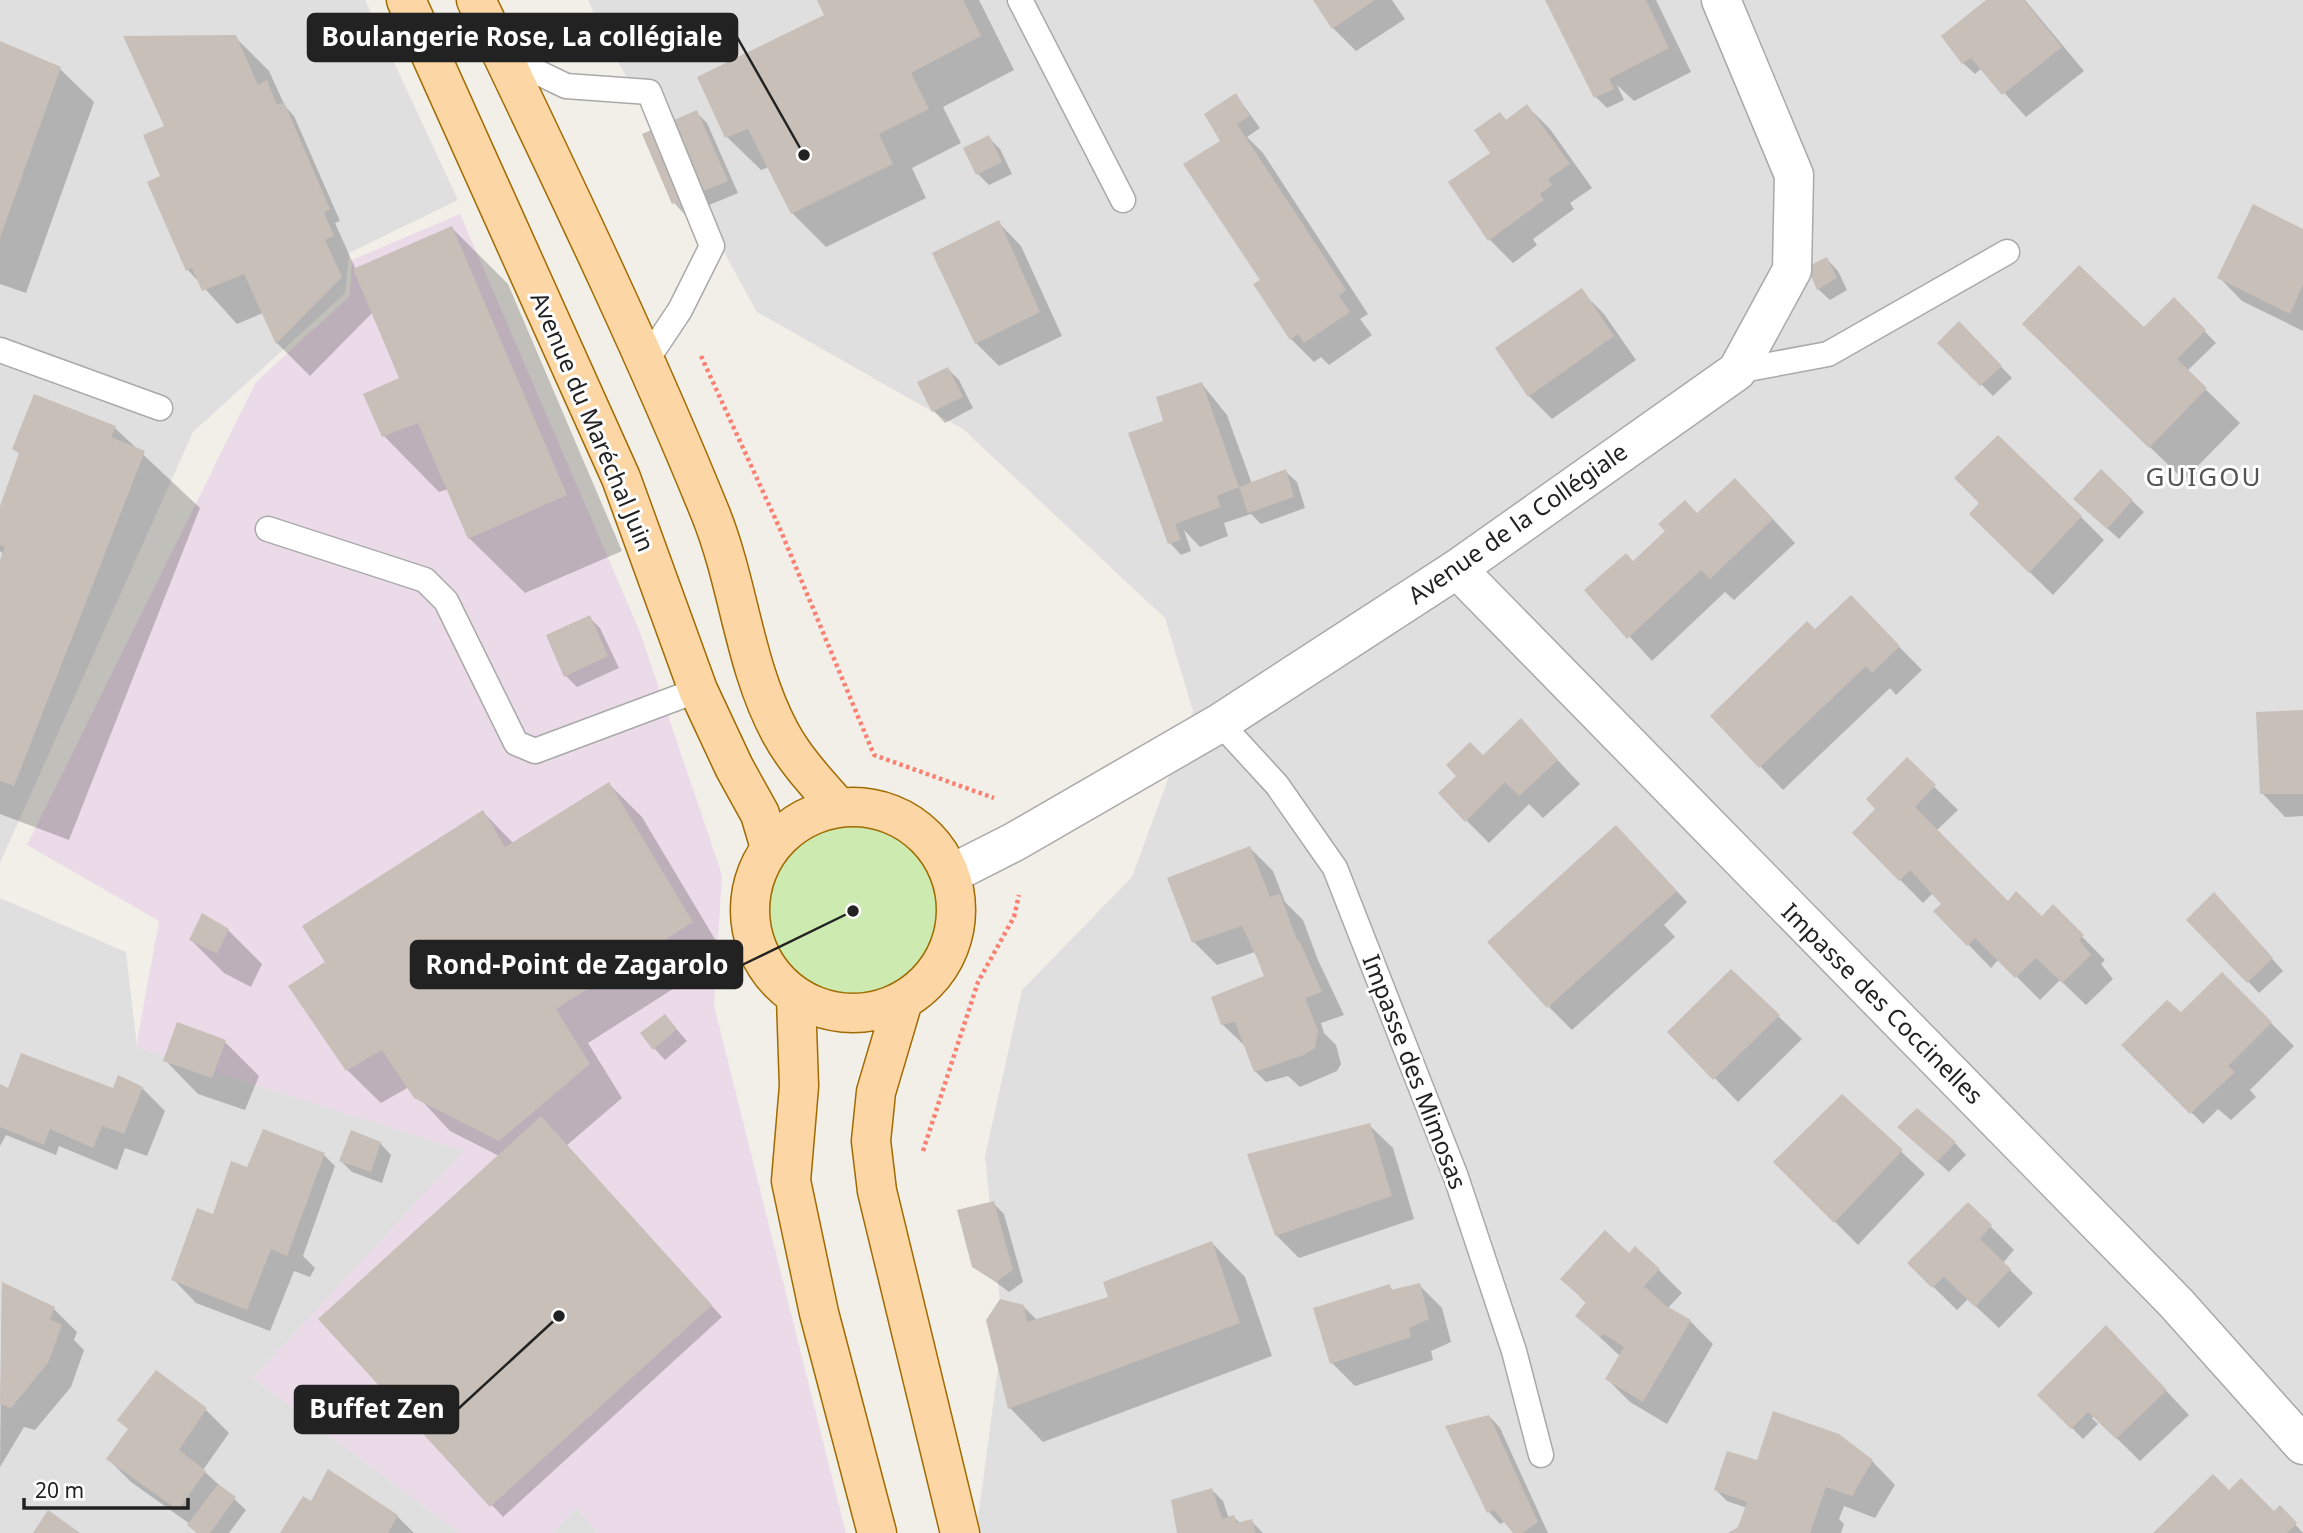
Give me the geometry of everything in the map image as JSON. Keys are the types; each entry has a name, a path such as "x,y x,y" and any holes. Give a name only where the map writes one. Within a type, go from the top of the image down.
{"main road":[{"name":"Avenue du Maréchal Juin","path":"405,0 621,478 698,690 734,768 760,814 770,848"},
{"path":"476,0 646,361 713,519 741,621 779,732 803,768 838,807"},
{"path":"838,807 867,807 885,812 918,828 937,849 951,874 957,910 950,946 931,978 903,1001 877,1011 849,1014 821,1010 796,998 771,975 755,945 749,912 754,878 770,848 789,829 812,815 838,807"},
{"path":"796,998 799,1086 791,1181 819,1313 877,1533"},
{"path":"903,1001 876,1092 870,1141 877,1191 960,1533"}],"street":[{"name":"Avenue de la Collégiale","path":"951,874 1014,842 1220,723 1457,569 1737,371 1792,270 1794,175 1721,0"},
{"name":"Impasse des Coccinelles","path":"1457,569 2176,1303 2303,1445"}],"lane":[{"path":"1020,0 1123,200"},
{"path":"502,55 566,86 649,92 712,246 680,310 646,361"},
{"path":"1737,371 1828,354 2007,252"},
{"path":"0,350 160,408"},
{"path":"268,529 425,580 446,601 516,743 535,751 698,690"},
{"name":"Impasse des Mimosas","path":"1220,723 1277,785 1335,868 1456,1177 1514,1351 1541,1455"}],"path":[{"path":"680,310 779,529 874,755 996,799"},
{"path":"919,1163 978,982 1014,917 1020,891"}],"shaded area":[{"path":"0,0 365,0 458,200 349,253 345,293 193,432 0,863"},
{"path":"588,0 2303,0 2303,1533 976,1533 1003,1331 985,1156 1022,990 1132,877 1193,711 1165,618 963,429 757,312 606,40"},
{"path":"460,214 640,632 722,875 714,1005 846,1533 598,1533 576,1508 553,1533 459,1533 253,1378 464,1151 136,1047 159,921 27,845 256,382 350,296 352,260"},
{"path":"0,898 126,952 137,1047 465,1151 253,1378 459,1533 0,1533"},
{"path":"576,1508 598,1533 553,1533"}],"green space":[{"path":"853,807 892,815 910,824 926,837 939,853 948,871 956,910 948,949 939,967 926,983 910,996 892,1005 853,1013 814,1005 796,996 780,983 767,967 758,949 750,910 758,871 767,853 780,837 796,824 814,815"}],"building":[{"path":"817,0 963,0 981,36 911,73 929,109 879,134 893,164 791,214 748,129 725,138 697,77 824,15"},
{"path":"1313,0 1375,0 1332,29"},
{"path":"1545,0 1646,0 1669,48 1609,79 1614,89 1594,98"},
{"path":"1986,0 2024,0 2062,47 2002,95 1971,58 1962,64 1941,36"},
{"path":"236,35 258,85 267,80 277,105 284,102 330,209 324,212 334,236 325,240 342,277 276,344 244,274 202,291 192,268 186,271 147,182 160,176 143,135 164,126 123,36"},
{"path":"0,41 61,67 0,238"},
{"path":"1236,93 1250,116 1237,124 1346,290 1339,296 1350,312 1304,343 1298,334 1290,340 1253,284 1260,280 1183,164 1220,141 1204,114"},
{"path":"1527,104 1570,164 1548,179 1552,185 1540,194 1544,200 1488,241 1448,182 1490,153 1474,130 1500,112 1506,120"},
{"path":"697,110 728,181 672,204 642,134"},
{"path":"989,135 1002,162 976,175 963,148"},
{"path":"2253,204 2303,229 2303,284 2290,314 2217,278"},
{"path":"999,220 1040,312 975,344 932,253"},
{"path":"452,226 567,495 468,539 418,423 382,437 363,394 399,378 353,269"},
{"path":"1827,257 1837,278 1817,290 1807,267"},
{"path":"2079,265 2144,327 2174,297 2206,330 2177,359 2207,388 2149,448 2022,324"},
{"path":"1582,288 1614,336 1528,397 1495,348"},
{"path":"1959,321 2002,366 1980,386 1937,343"},
{"path":"948,367 963,397 932,412 917,382"},
{"path":"1202,382 1239,487 1217,496 1221,507 1175,524 1181,540 1168,544 1128,433 1163,421 1156,397"},
{"path":"34,394 116,426 111,437 145,451 14,786 0,781 0,560 5,547 0,545 0,506 19,453 12,449"},
{"path":"1998,435 2082,516 2029,573 1969,514 1979,503 1954,478"},
{"path":"1286,469 1294,497 1248,513 1239,487"},
{"path":"2101,469 2133,500 2107,529 2073,499"},
{"path":"1735,478 1773,519 1710,579 1701,570 1627,639 1584,590 1626,553 1633,561 1665,531 1658,524 1685,500 1697,513"},
{"path":"1851,595 1900,646 1872,673 1866,666 1759,768 1710,716 1807,621 1815,629"},
{"path":"590,615 608,656 564,677 546,635"},
{"path":"2303,710 2303,794 2260,794 2256,712"},
{"path":"1521,718 1558,760 1519,796 1505,782 1465,822 1438,793 1456,776 1446,765 1470,742 1483,755"},
{"path":"1907,757 1936,785 1915,807 2008,901 2016,891 2042,916 2053,904 2084,935 2079,940 2091,955 2062,983 2036,958 2015,978 1975,938 1967,946 1933,911 1941,904 1910,870 1899,881 1852,833 1875,809 1866,799"},
{"path":"609,782 693,922 556,1009 590,1064 499,1141 414,1098 382,1050 346,1071 288,986 325,962 302,926 483,810 505,847"},
{"path":"1616,825 1677,891 1547,1008 1487,942"},
{"path":"1250,846 1270,897 1280,894 1297,940 1322,992 1305,998 1318,1031 1315,1048 1304,1055 1254,1072 1235,1022 1221,1025 1211,997 1264,976 1256,956 1242,926 1192,943 1167,878"},
{"path":"2214,892 2273,958 2247,983 2186,920"},
{"path":"202,913 229,929 217,954 189,940"},
{"path":"1731,969 1780,1015 1713,1080 1667,1032"},
{"path":"2222,972 2272,1022 2228,1066 2235,1072 2190,1114 2121,1045 2167,1000 2181,1012"},
{"path":"665,1014 677,1029 653,1050 640,1033"},
{"path":"177,1022 226,1040 212,1078 163,1061"},
{"path":"21,1053 113,1088 118,1075 143,1087 124,1134 102,1126 93,1148 50,1129 44,1145 0,1127 0,1084 8,1088"},
{"path":"1842,1094 1903,1150 1834,1223 1773,1162"},
{"path":"1917,1108 1956,1142 1937,1162 1897,1127"},
{"path":"541,1116 712,1305 490,1507 318,1319"},
{"path":"1370,1123 1392,1196 1275,1236 1247,1154"},
{"path":"263,1129 325,1153 287,1256 271,1249 247,1310 171,1280 197,1208 213,1214 231,1161 247,1167"},
{"path":"351,1130 381,1142 371,1172 339,1161"},
{"path":"994,1201 1013,1270 996,1282 972,1267 957,1210"},
{"path":"1968,1202 1992,1225 1980,1239 2011,1269 1975,1307 1944,1277 1932,1288 1907,1263"},
{"path":"1605,1230 1629,1253 1635,1246 1660,1269 1644,1286 1665,1305 1691,1320 1643,1402 1605,1379 1624,1347 1604,1334 1600,1337 1575,1316 1586,1302 1560,1279"},
{"path":"1212,1241 1240,1323 1008,1409 986,1320 1000,1299 1024,1305 1027,1322 1108,1297 1103,1282"},
{"path":"2,1282 55,1307 50,1319 62,1325 48,1363 11,1408 0,1404"},
{"path":"1420,1283 1429,1319 1409,1328 1411,1337 1330,1364 1313,1308 1390,1284 1391,1290"},
{"path":"2106,1325 2167,1390 2116,1439 2088,1412 2071,1429 2037,1395"},
{"path":"156,1370 207,1408 179,1450 206,1471 178,1510 106,1459 128,1429 117,1420"},
{"path":"1773,1411 1839,1434 1873,1460 1852,1496 1826,1487 1810,1533 1728,1533 1738,1527 1747,1502 1714,1490 1727,1451 1757,1460"},
{"path":"1489,1415 1538,1522 1522,1533 1513,1533 1494,1510 1487,1513 1445,1426"},
{"path":"328,1469 398,1515 388,1533 280,1533 303,1496 311,1501"},
{"path":"2213,1474 2229,1490 2241,1478 2274,1511 2280,1505 2297,1523 2287,1533 2153,1533"},
{"path":"218,1484 236,1497 210,1533 197,1533 187,1525"},
{"path":"1212,1488 1222,1519 1234,1515 1237,1523 1252,1519 1256,1533 1177,1533 1171,1500"},
{"path":"48,1510 80,1533 33,1533"}],"place":[{"name":"Boulangerie Rose, La collégiale","path":"804,155"},
{"name":"Rond-Point de Zagarolo","path":"853,911"},
{"name":"Buffet Zen","path":"559,1316"}],"district":[{"name":"GUIGOU","path":"2204,477"}]}
